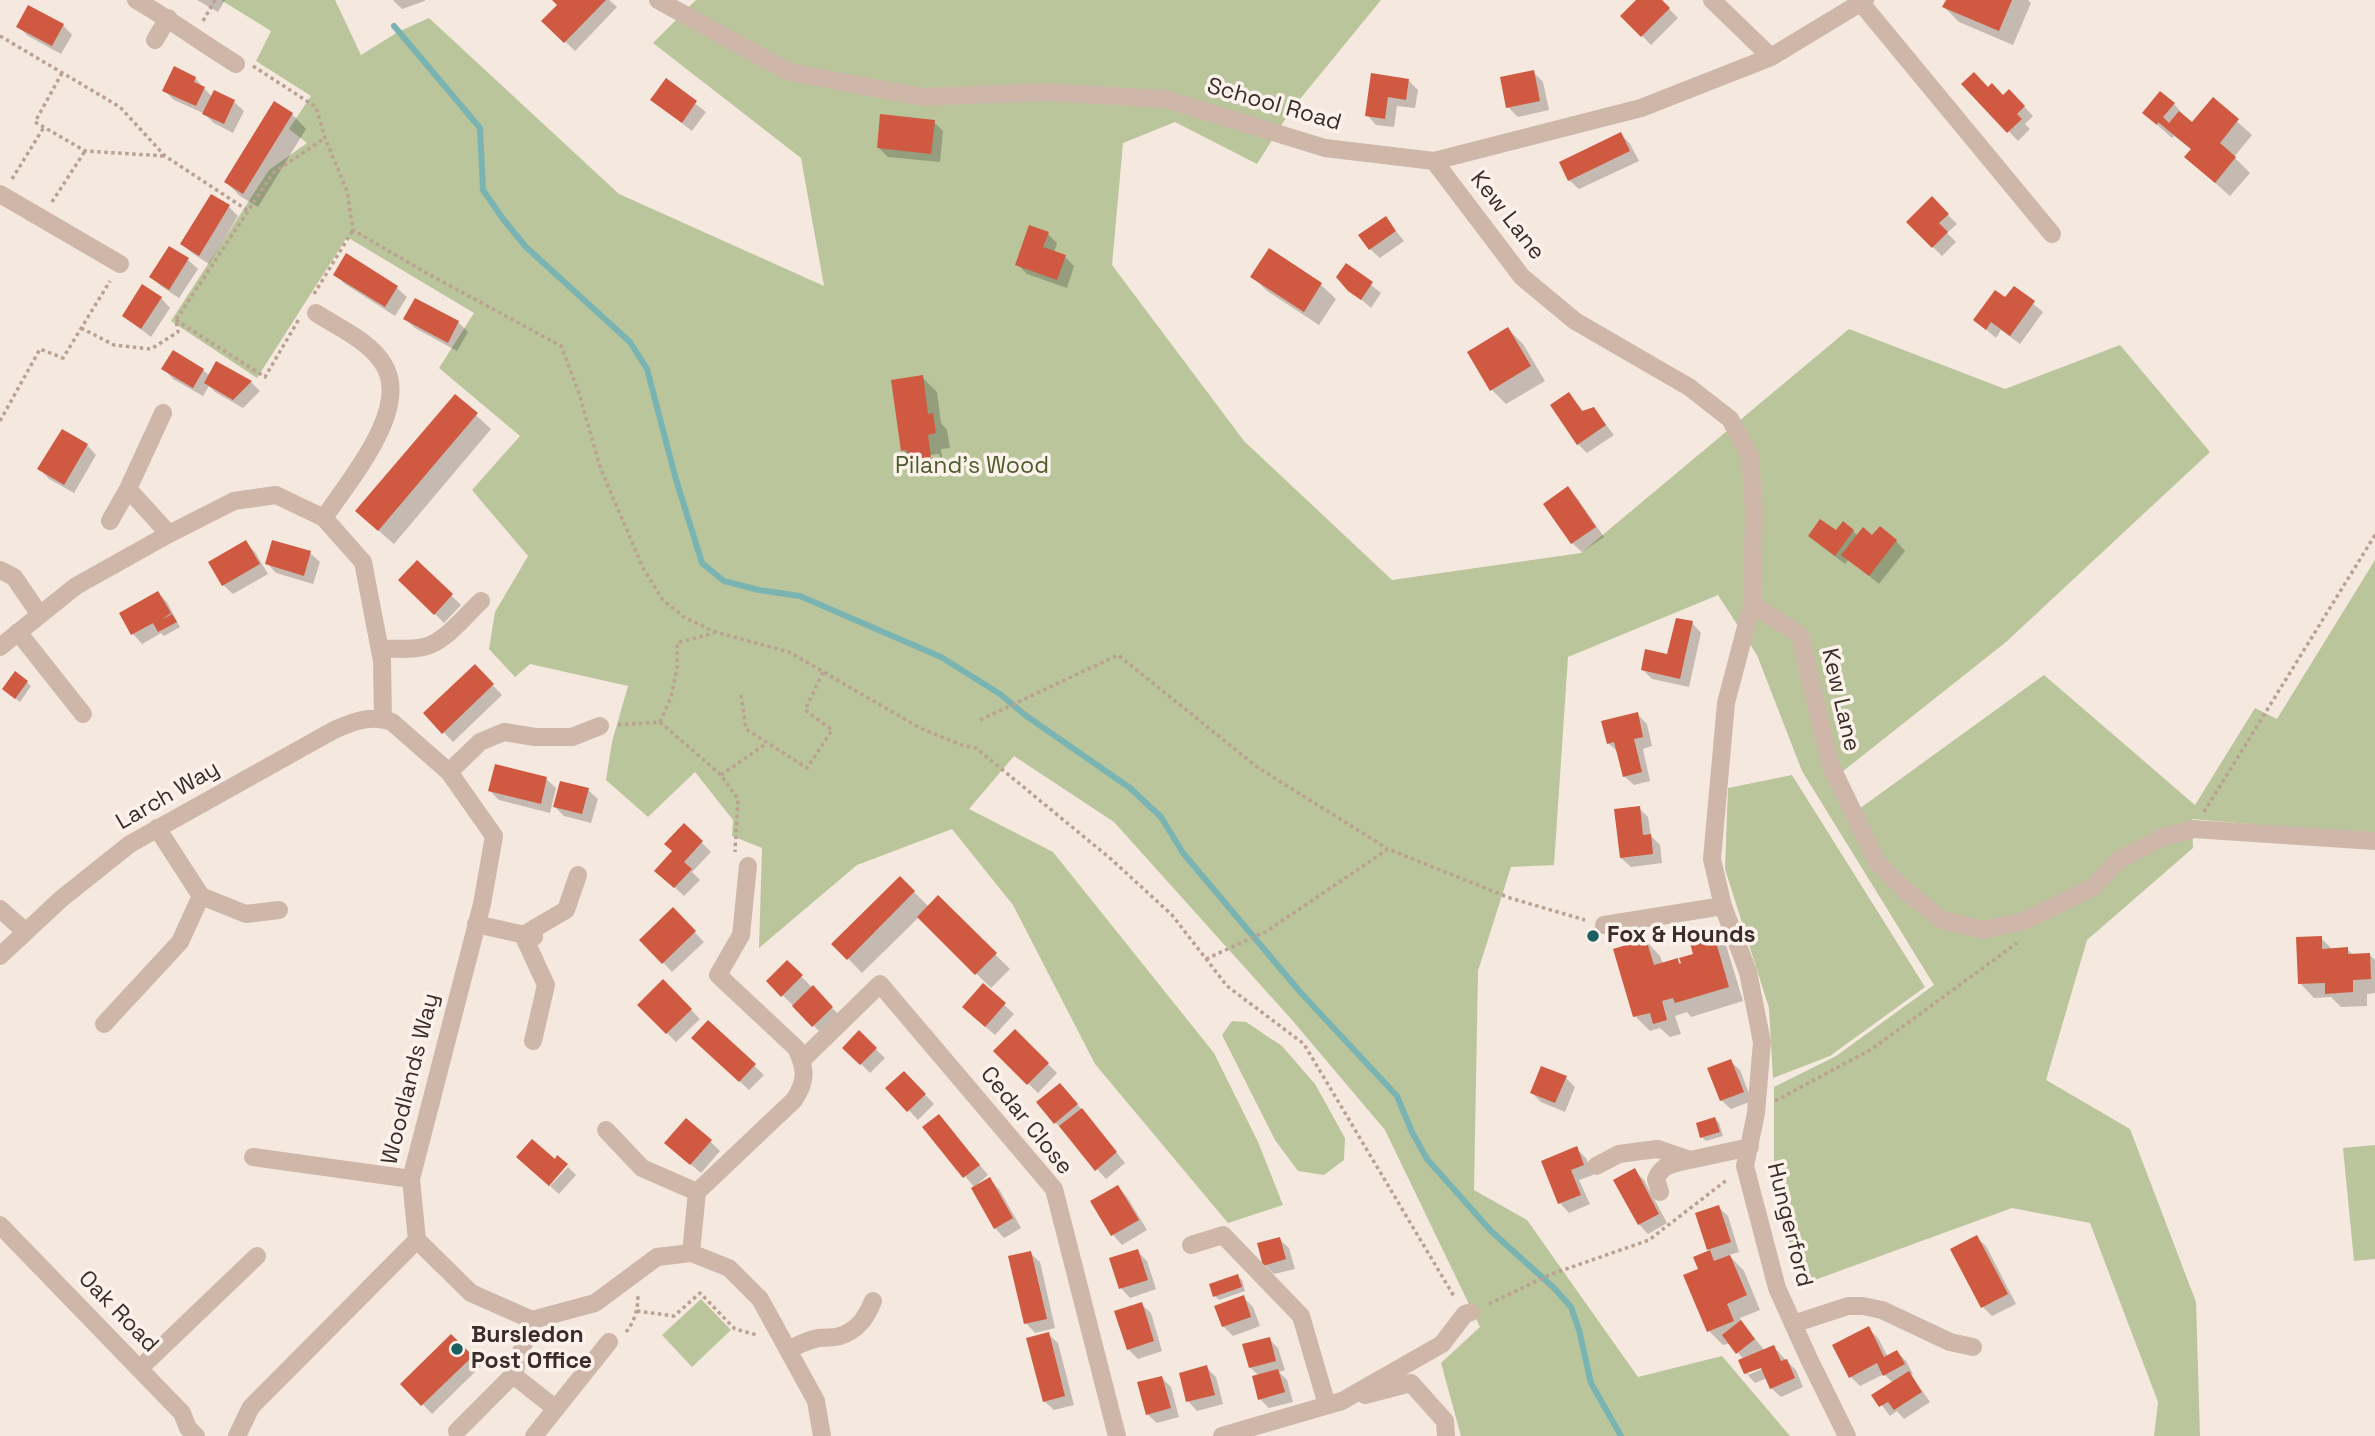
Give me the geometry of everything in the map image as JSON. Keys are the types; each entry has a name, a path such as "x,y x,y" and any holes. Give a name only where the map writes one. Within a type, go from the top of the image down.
{"street":[{"path":"136,0 236,64"},
{"name":"School Road","path":"658,0 789,72 923,97 1046,92 1165,99 1325,148 1434,161 1641,108 1772,57 1863,1"},
{"path":"1712,0 1772,57"},
{"path":"1863,1 2052,234"},
{"path":"155,40 168,18"},
{"name":"Kew Lane","path":"1434,161 1521,277 1575,321 1689,387 1730,419 1750,456 1754,510 1752,604 1800,635 1830,764 1877,862 1906,891 1942,920 1983,930 2024,921 2092,888 2119,860 2163,836 2193,829 2375,841"},
{"path":"1,195 120,264"},
{"path":"312,309 368,346 384,365 391,392 386,421 324,518"},
{"path":"110,522 163,413"},
{"path":"128,489 169,534"},
{"path":"0,647 76,586 169,534 234,502 276,495 324,518 363,562 380,649 383,719"},
{"path":"0,569 14,577 40,615"},
{"path":"380,649 419,648 430,645 481,601"},
{"name":"Hungerford","path":"1752,604 1726,703 1712,859 1723,906 1748,972 1762,1042 1756,1113 1745,1166 1777,1288 1847,1436"},
{"path":"18,632 83,714"},
{"name":"Woodlands Way","path":"383,719 391,722 449,772 494,836 476,924 411,1179 417,1240"},
{"name":"Larch Way","path":"0,956 61,899 120,852 157,828 334,730 358,720 383,719"},
{"path":"449,772 480,742 504,732 535,737 572,737 600,726"},
{"path":"157,828 201,896 246,914 279,910"},
{"path":"691,1253 697,1192 794,1100 802,1088 805,1076 796,1048 718,975 741,934 748,866"},
{"path":"476,924 530,936 566,910 578,874"},
{"path":"104,1024 180,942 201,896"},
{"path":"1604,925 1723,906"},
{"path":"0,909 26,932"},
{"path":"530,936 546,985 533,1041"},
{"name":"Cedar Close","path":"802,1060 880,984 1054,1189 1117,1436"},
{"path":"606,1130 642,1168 697,1192"},
{"path":"1660,1192 1656,1179 1665,1166 1750,1147"},
{"path":"1596,1166 1619,1154 1658,1149 1689,1160"},
{"path":"254,1157 411,1179"},
{"name":"Oak Road","path":"0,1225 182,1413 188,1428 196,1436"},
{"path":"1191,1245 1223,1235 1301,1316 1334,1403"},
{"path":"237,1436 251,1407 417,1240 471,1293 532,1321 595,1303 657,1257 691,1253 729,1268 760,1299 816,1401 822,1436"},
{"path":"139,1369 257,1256"},
{"path":"785,1345 821,1337 839,1337 856,1328 865,1319 873,1301"},
{"path":"1793,1324 1849,1306 1863,1306 1882,1310 1950,1342 1973,1347"},
{"path":"1334,1403 1442,1344 1468,1313"},
{"path":"457,1431 495,1390 513,1375 532,1321"},
{"path":"534,1436 609,1342"},
{"path":"513,1375 555,1408"},
{"path":"1222,1436 1411,1383 1446,1421 1446,1436"}],"path":[{"path":"0,36 120,107 165,156 247,210"},
{"path":"176,320 265,377 312,309 353,230 347,191 325,138 316,107 249,64 236,64"},
{"path":"62,73 36,122 85,151 165,156"},
{"path":"1,195 44,127"},
{"path":"81,328 114,345 151,349 178,332 176,320 273,173 325,138"},
{"path":"42,217 85,151"},
{"path":"353,230 561,346 579,393 600,467 643,568 663,600 684,617 715,632 789,652 922,729 976,748 1111,859 1172,915 1227,986 1304,1044 1468,1313 1549,1275 1649,1240 1745,1166"},
{"path":"0,421 40,349 63,358 120,264"},
{"path":"2193,829 2375,535"},
{"path":"660,722 671,697 677,668 677,643 715,632"},
{"path":"980,720 1118,655 1257,767 1388,849 1510,898 1604,925"},
{"path":"741,695 746,729 807,768 832,730 805,710 823,672"},
{"path":"600,726 660,722 721,775 738,799 735,860 748,866"},
{"path":"721,775 767,743"},
{"path":"1206,959 1267,931 1388,849"},
{"path":"1756,1113 1872,1049 2026,936"},
{"path":"609,1342 623,1336 632,1325 637,1311 638,1290 635,1274"},
{"path":"637,1311 674,1316 700,1293 735,1329 785,1345"}],"green space":[{"name":"Piland's Wood","path":"221,0 335,0 361,55 398,32 429,18 619,194 824,286 801,158 653,43 696,0 1381,0 1291,110 1257,164 1175,122 1123,143 1112,265 1244,441 1392,580 1581,553 1849,329 2005,389 2120,345 2210,452 2006,642 1842,772 1859,809 2044,675 2195,805 2255,708 2277,719 2375,560 2375,835 2192,819 2193,848 2087,940 2046,1080 2130,1129 2196,1302 2200,1436 2154,1436 2158,1402 2090,1223 2012,1208 1801,1285 1774,1188 1774,1087 1836,1056 1934,985 1802,771 1757,655 1718,595 1568,657 1554,865 1511,867 1478,971 1474,1190 1527,1220 1638,1377 1722,1356 1790,1436 1461,1436 1441,1363 1480,1327 1385,1130 1292,1020 1114,822 1014,756 969,809 1053,852 1214,1053 1258,1142 1283,1205 1228,1223 1095,1064 1013,905 952,829 857,865 759,948 762,848 732,836 733,820 695,772 648,817 606,780 612,742 628,686 530,664 515,677 489,649 495,612 528,556 472,490 520,436 439,368 474,313 347,237 257,378 171,321 269,170 307,143 289,129 311,96 256,61 271,31"},
{"path":"1792,775 1925,987 1830,1056 1773,1078 1769,1008 1725,869 1728,788"},
{"path":"1232,1021 1246,1022 1282,1046 1315,1084 1345,1138 1344,1160 1324,1175 1298,1171 1275,1140 1222,1035"},
{"path":"2375,1145 2375,1259 2354,1261 2343,1148"},
{"path":"701,1299 731,1330 692,1367 662,1335"}],"building":[{"path":"552,0 606,0 564,43 541,21 557,5"},
{"path":"1636,0 1662,0 1670,8 1641,37 1620,16"},
{"path":"1946,0 2012,0 1999,31 1942,7"},
{"path":"28,5 64,24 52,46 16,27"},
{"path":"174,66 196,77 194,82 205,87 196,106 162,91"},
{"path":"1534,70 1540,101 1506,108 1500,77"},
{"path":"1974,72 1988,87 1992,83 2003,95 2009,89 2025,106 2017,114 2022,119 2007,133 1961,84"},
{"path":"1371,73 1409,79 1406,100 1388,97 1385,119 1365,116"},
{"path":"666,78 697,101 682,123 650,100"},
{"path":"214,90 235,100 224,124 202,114"},
{"path":"2160,91 2175,103 2163,117 2169,123 2179,111 2192,122 2213,97 2239,119 2220,143 2236,157 2215,183 2184,157 2191,149 2158,122 2157,125 2142,113"},
{"path":"274,101 293,113 243,194 224,182"},
{"path":"880,114 935,120 931,154 877,148"},
{"path":"1621,132 1630,151 1568,181 1559,162"},
{"path":"211,194 230,205 199,256 180,244"},
{"path":"1932,196 1949,214 1939,223 1948,232 1932,248 1906,222"},
{"path":"1386,216 1396,231 1369,250 1358,235"},
{"path":"1029,225 1049,232 1043,247 1066,255 1057,280 1015,265"},
{"path":"169,246 189,258 169,290 149,277"},
{"path":"1269,248 1322,283 1304,312 1250,277"},
{"path":"346,253 398,286 385,307 333,275"},
{"path":"1346,263 1373,282 1361,300 1348,291 1336,277"},
{"path":"142,284 162,297 141,329 122,316"},
{"path":"2014,286 2035,301 2010,336 1991,322 1986,330 1973,320 1995,290 2005,297"},
{"path":"415,298 459,321 448,343 403,319"},
{"path":"1508,327 1531,366 1490,391 1467,352"},
{"path":"173,350 204,369 193,388 161,369"},
{"path":"216,361 252,381 233,400 204,383"},
{"path":"923,375 928,414 933,413 936,433 928,435 931,457 908,460 907,450 901,451 891,380"},
{"path":"1569,392 1582,411 1594,407 1606,425 1577,445 1550,405"},
{"path":"455,394 478,413 378,531 355,511"},
{"path":"62,429 88,444 64,485 37,469"},
{"path":"1568,486 1596,527 1571,544 1543,504"},
{"path":"1820,519 1836,530 1843,521 1854,530 1835,556 1808,536"},
{"path":"1880,526 1897,540 1869,576 1841,555 1863,527 1872,535"},
{"path":"246,540 260,564 222,586 208,562"},
{"path":"272,540 311,551 304,576 265,564"},
{"path":"417,560 453,594 434,615 398,580"},
{"path":"158,591 171,613 161,620 172,614 177,622 158,632 153,623 131,635 119,613"},
{"path":"1676,618 1693,621 1680,679 1641,670 1645,649 1667,654"},
{"path":"475,664 494,684 442,734 423,713"},
{"path":"15,671 28,681 15,699 2,689"},
{"path":"1638,712 1643,737 1634,739 1642,772 1623,777 1614,742 1607,744 1601,721"},
{"path":"495,764 547,777 541,804 488,791"},
{"path":"560,781 589,788 582,814 553,807"},
{"path":"1640,806 1643,835 1651,834 1653,854 1620,858 1614,809"},
{"path":"684,823 703,841 684,862 692,869 674,888 654,871 672,851 664,844"},
{"path":"900,876 915,891 847,960 831,944"},
{"path":"938,895 997,953 975,975 917,917"},
{"path":"673,907 696,931 662,964 639,940"},
{"path":"1712,928 1729,987 1675,1003 1673,998 1662,1001 1667,1020 1653,1024 1650,1013 1633,1017 1613,949 1646,939 1654,965 1678,958 1679,964 1679,958 1693,954 1688,936 1693,934 1696,944 1704,942 1701,932"},
{"path":"2322,936 2322,949 2348,947 2348,954 2370,953 2371,979 2353,980 2353,992 2325,994 2325,983 2298,984 2296,937"},
{"path":"787,960 803,975 781,997 766,981"},
{"path":"663,979 692,1009 666,1034 637,1005"},
{"path":"983,983 1006,1003 985,1027 962,1007"},
{"path":"813,985 833,1007 812,1027 792,1006"},
{"path":"708,1020 756,1064 739,1082 691,1038"},
{"path":"1015,1029 1049,1063 1027,1085 993,1051"},
{"path":"859,1030 877,1048 860,1065 842,1048"},
{"path":"1731,1059 1744,1092 1720,1101 1707,1068"},
{"path":"1541,1066 1567,1076 1555,1103 1530,1093"},
{"path":"904,1071 926,1094 907,1112 885,1088"},
{"path":"1060,1083 1078,1104 1054,1124 1036,1102"},
{"path":"1082,1108 1117,1152 1095,1171 1059,1126"},
{"path":"939,1114 980,1165 963,1178 922,1127"},
{"path":"1715,1117 1720,1132 1700,1138 1696,1123"},
{"path":"686,1118 712,1140 690,1165 664,1143"},
{"path":"532,1139 555,1159 557,1155 568,1164 549,1186 516,1157"},
{"path":"1577,1146 1584,1165 1571,1170 1581,1195 1558,1204 1541,1161"},
{"path":"1635,1168 1659,1214 1638,1225 1613,1180"},
{"path":"990,1177 1013,1218 994,1229 971,1188"},
{"path":"1118,1185 1139,1220 1111,1236 1090,1201"},
{"path":"1719,1205 1731,1242 1707,1250 1695,1213"},
{"path":"1977,1235 2008,1294 1981,1308 1950,1249"},
{"path":"1280,1237 1286,1259 1263,1266 1257,1243"},
{"path":"1138,1249 1148,1280 1119,1289 1109,1258"},
{"path":"1710,1250 1714,1261 1730,1255 1747,1295 1727,1304 1734,1321 1707,1332 1683,1275 1698,1269 1693,1257"},
{"path":"1031,1251 1047,1319 1024,1324 1008,1256"},
{"path":"1238,1274 1242,1287 1213,1297 1209,1284"},
{"path":"1244,1295 1251,1317 1222,1327 1214,1306"},
{"path":"1142,1302 1154,1341 1127,1350 1114,1311"},
{"path":"1741,1320 1755,1339 1736,1354 1722,1335"},
{"path":"1869,1326 1884,1357 1897,1350 1905,1364 1883,1376 1877,1363 1849,1378 1832,1345"},
{"path":"1049,1332 1065,1396 1043,1402 1026,1338"},
{"path":"451,1334 473,1356 421,1406 400,1384"},
{"path":"1270,1337 1276,1361 1249,1368 1242,1344"},
{"path":"1774,1345 1781,1361 1787,1359 1795,1378 1770,1389 1761,1368 1744,1374 1738,1360"},
{"path":"1207,1365 1215,1395 1186,1402 1179,1373"},
{"path":"1278,1369 1285,1392 1258,1400 1252,1376"},
{"path":"1909,1371 1922,1392 1894,1410 1888,1402 1879,1407 1871,1395"},
{"path":"1162,1376 1171,1408 1146,1415 1137,1382"}],"waterway":[{"path":"394,26 480,128 483,190 503,219 526,247 630,342 647,369 675,476 702,563 724,581 800,596 941,657 1000,694 1025,715 1130,788 1161,817 1183,853 1301,993 1397,1096 1427,1159 1491,1231 1571,1307 1591,1383 1621,1436"}],"place":[{"name":"Fox & Hounds","path":"1593,936"},
{"name":"Bursledon Post Office","path":"457,1349"}]}
